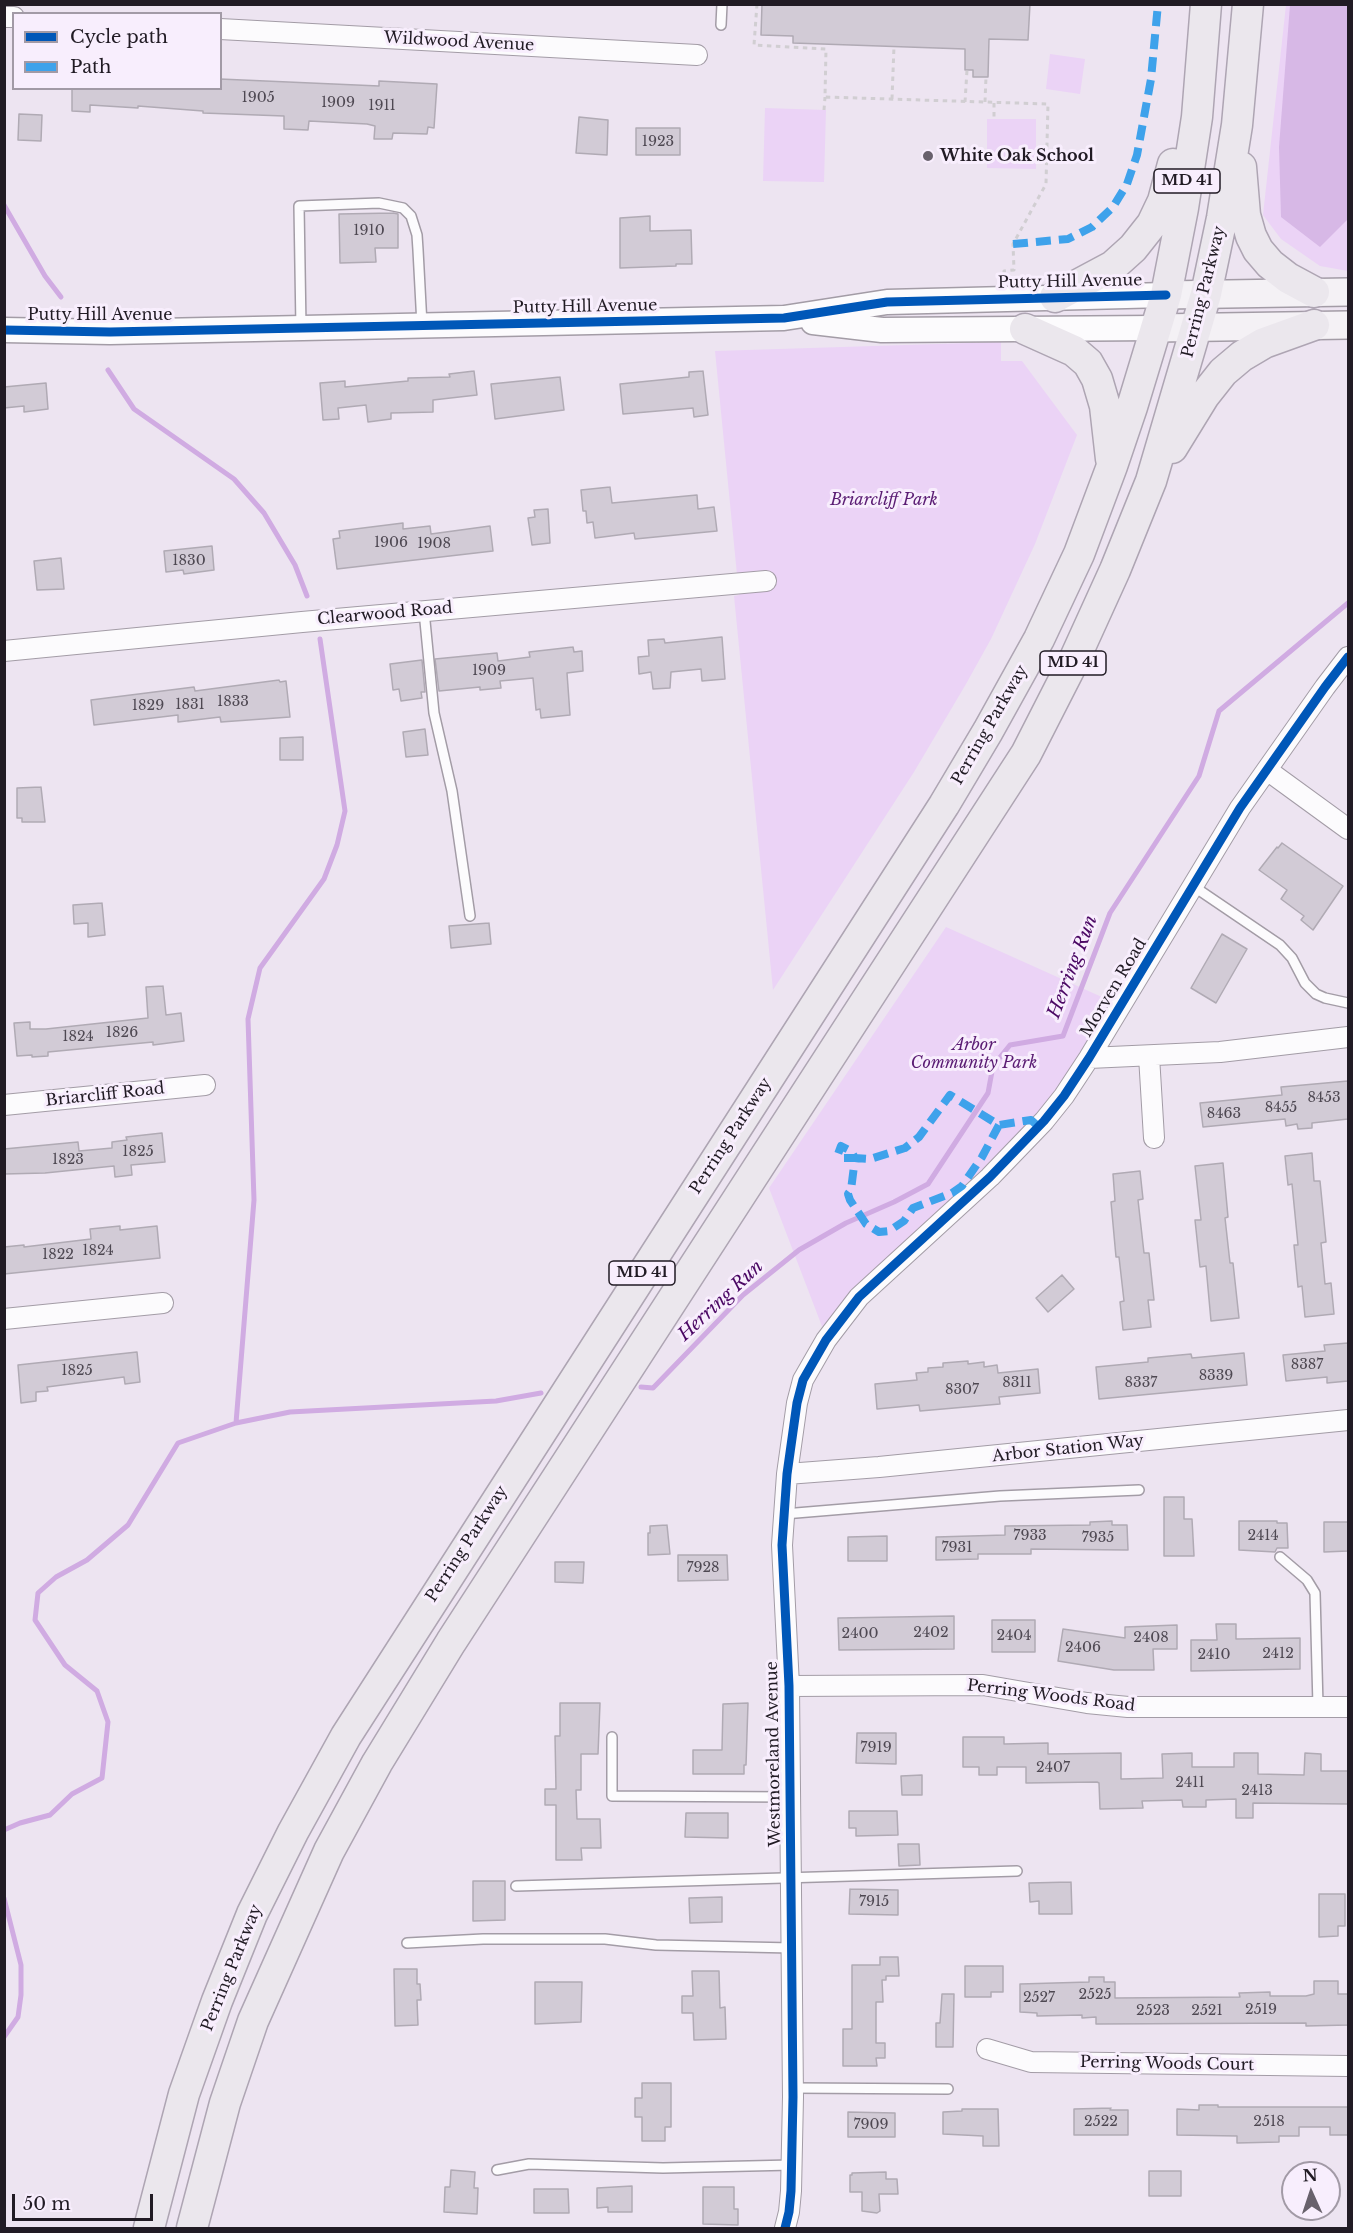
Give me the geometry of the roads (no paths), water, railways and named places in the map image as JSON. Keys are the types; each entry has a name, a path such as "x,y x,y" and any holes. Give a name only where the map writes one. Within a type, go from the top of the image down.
{"main road":[{"name":"Perring Parkway","path":"192,2229 225,2103 253,2020 289,1936 334,1841 377,1763 451,1642 1026,754 1080,648 1151,481 1206,294 1222,218 1237,125 1248,4"},
{"name":"Perring Parkway","path":"149,2229 184,2094 213,2011 252,1914 293,1832 346,1736 417,1622 925,835 988,732 1039,639 1079,554 1112,466 1166,295 1183,208 1197,117 1206,19"},
{"path":"1055,297 1113,266 1134,248 1152,224 1163,201 1206,19"},
{"path":"1237,125 1245,215 1251,236 1258,250 1270,264 1288,278 1314,292"},
{"name":"Putty Hill Avenue","path":"1166,295 1348,292"},
{"path":"1151,481 1204,396 1223,372 1242,356 1264,343 1314,325"},
{"name":"Putty Hill Avenue","path":"1157,327 1348,325"},
{"path":"1025,329 1074,351 1088,363 1097,379 1105,406 1112,466"}],"street":[{"name":"Wildwood Avenue","path":"222,29 697,55"},
{"name":"Putty Hill Avenue","path":"4,330 61,332 784,318 887,302 1166,295"},
{"name":"Putty Hill Avenue","path":"784,318 882,330 1157,327"},
{"name":"Clearwood Road","path":"4,651 766,581"},
{"name":"Morven Road","path":"859,1297 990,1177 1064,1096 1240,808 1347,661"},
{"path":"1267,770 1348,828"},
{"path":"1089,1058 1220,1052 1348,1037"},
{"path":"1149,1056 1154,1138"},
{"name":"Briarcliff Road","path":"4,1105 205,1085"},
{"name":"Westmoreland Avenue","path":"785,2229 789,2212 792,2165 793,2088 789,1686 783,1567 783,1514 797,1403 803,1380 826,1340 859,1297"},
{"path":"4,1319 163,1303"},
{"name":"Arbor Station Way","path":"787,1474 890,1466 1348,1420"},
{"name":"Perring Woods Road","path":"789,1686 983,1684 1088,1703 1128,1707 1348,1707"},
{"name":"Perring Woods Court","path":"987,2049 1031,2062 1348,2066"}],"lane":[{"path":"721,25 722,4"},
{"path":"301,328 299,206 379,203 403,208 411,216 417,235 422,325"},
{"path":"424,611 434,713 452,791 470,916"},
{"path":"1193,886 1280,945 1292,958 1305,983 1316,994 1348,1003"},
{"path":"783,1514 1000,1496 1138,1490"},
{"path":"1280,1557 1307,1580 1315,1593 1318,1706"},
{"path":"612,1737 612,1796 790,1797"},
{"path":"516,1886 1017,1871"},
{"path":"407,1943 605,1939 656,1946 792,1948"},
{"path":"793,2088 948,2089"},
{"path":"497,2170 529,2164 663,2168 792,2165"}],"waterway":[{"path":"4,205 45,276 61,297"},
{"path":"108,370 134,409 234,479 264,513 295,565 307,596"},
{"name":"Herring Run","path":"641,1387 653,1388 743,1295 799,1250 846,1223 928,1184 988,1093 993,1066 1010,1045 1063,1036 1110,913 1199,776 1219,711 1348,603"},
{"path":"236,1423 254,1200 248,1019 260,968 324,879 337,845 345,811 320,639"},
{"name":"Herring Run","path":"4,1830 50,1815 72,1794 102,1778 108,1722 97,1691 65,1665 35,1620 38,1593 56,1577 87,1560 128,1525 178,1443 236,1423 290,1412 496,1401 541,1393"},
{"name":"Herring Run","path":"4,1898 21,1965 18,2017 4,2037"}],"place":[{"name":"White Oak School","path":"928,156"}],"park label":[{"name":"Briarcliff Park","path":"884,500"},
{"name":"Arbor Community Park","path":"974,1054"}]}
